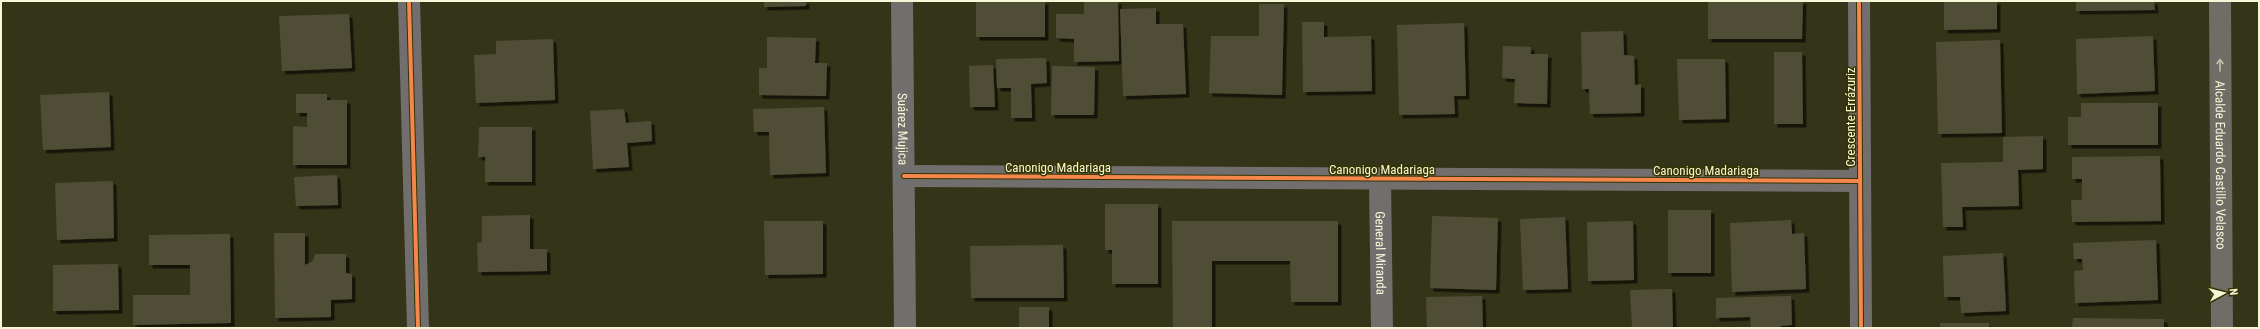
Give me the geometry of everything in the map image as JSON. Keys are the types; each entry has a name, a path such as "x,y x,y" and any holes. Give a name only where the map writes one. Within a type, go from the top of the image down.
{"main road":[{"name":"Alcalde Eduardo Castillo Velasco","path":"2220,1 2222,328"}],"street":[{"path":"409,1 418,328"},
{"name":"Suárez Mujica","path":"902,1 905,328"},
{"name":"Crescente Errázuriz","path":"1859,1 1861,328"},
{"name":"Canonigo Madariaga","path":"904,176 1860,181"},
{"name":"General Miranda","path":"1380,178 1382,328"}],"building":[{"path":"764,1 806,1 806,6 764,7"},
{"path":"976,1 1045,1 1045,37 976,37"},
{"path":"1084,1 1118,1 1119,61 1074,62 1074,39 1056,38 1056,14 1084,14"},
{"path":"1708,1 1803,1 1802,39 1708,39"},
{"path":"1944,1 1997,1 1997,29 1944,30"},
{"path":"2076,1 2154,1 2155,10 2076,11"},
{"path":"1259,4 1284,4 1282,95 1209,93 1211,36 1259,36"},
{"path":"1156,8 1156,24 1183,24 1186,94 1123,96 1120,9"},
{"path":"349,14 352,68 282,71 279,16"},
{"path":"1302,22 1324,22 1324,37 1371,36 1372,91 1303,92"},
{"path":"1464,23 1466,96 1454,96 1455,114 1399,115 1397,25"},
{"path":"1623,31 1624,55 1634,56 1635,85 1641,84 1641,113 1590,114 1589,89 1582,89 1581,32"},
{"path":"2153,36 2155,91 2077,94 2076,39"},
{"path":"767,37 816,38 815,63 827,63 826,96 759,95 759,68 767,68"},
{"path":"553,39 555,100 476,103 474,55 496,54 496,41"},
{"path":"2000,40 2002,133 1938,134 1936,42"},
{"path":"1503,46 1531,47 1531,54 1548,54 1547,104 1514,103 1515,79 1502,78"},
{"path":"1774,52 1802,52 1803,124 1774,124"},
{"path":"1046,58 1047,83 1031,84 1032,118 1011,118 1011,88 997,88 996,59"},
{"path":"1677,59 1725,59 1726,119 1679,120"},
{"path":"993,65 995,107 970,107 969,66"},
{"path":"1052,66 1095,67 1094,115 1051,115"},
{"path":"109,92 111,147 43,150 40,95"},
{"path":"296,94 327,94 327,100 347,100 347,165 293,165 293,126 307,127 307,113 296,113"},
{"path":"2081,103 2158,103 2158,145 2068,145 2068,117 2081,117"},
{"path":"824,107 826,173 770,175 769,132 754,132 753,109"},
{"path":"624,109 626,123 651,121 652,141 627,143 629,167 593,169 590,111"},
{"path":"479,127 532,127 532,182 485,182 485,157 478,157"},
{"path":"2043,136 2043,169 2018,170 2019,206 1962,207 1963,227 1943,227 1941,163 2003,162 2003,137"},
{"path":"2160,156 2161,221 2072,222 2071,200 2082,200 2082,179 2072,179 2072,157"},
{"path":"337,175 338,205 296,206 294,177"},
{"path":"113,181 114,238 57,240 55,183"},
{"path":"1105,204 1158,204 1158,284 1112,284 1112,250 1105,250"},
{"path":"1668,210 1711,210 1711,273 1668,273"},
{"path":"530,215 530,249 547,249 547,271 478,272 477,243 482,242 482,216"},
{"path":"1432,216 1498,218 1496,290 1430,288"},
{"path":"1565,217 1568,289 1523,290 1520,219"},
{"path":"1791,220 1792,234 1804,233 1806,289 1732,292 1730,223"},
{"path":"764,221 823,221 823,274 765,275"},
{"path":"1172,221 1338,221 1338,302 1291,302 1290,261 1212,261 1212,328 1173,328"},
{"path":"1633,221 1634,280 1588,281 1587,222"},
{"path":"274,233 305,233 305,265 313,261 315,254 346,254 346,273 352,274 352,299 331,300 331,317 275,318"},
{"path":"230,234 231,323 133,325 133,295 190,295 190,265 149,265 149,235"},
{"path":"2156,240 2158,300 2075,303 2074,271 2083,270 2082,259 2074,259 2073,243"},
{"path":"1063,245 1064,298 971,298 970,246"},
{"path":"2003,253 2006,311 1961,313 1960,297 1944,297 1943,256"},
{"path":"118,264 119,310 53,311 53,265"},
{"path":"1672,289 1673,328 1632,328 1630,290"},
{"path":"1482,296 1483,328 1427,328 1426,297"},
{"path":"1791,296 1792,325 1781,326 1781,328 1751,328 1750,317 1716,318 1716,298"},
{"path":"1019,307 1049,307 1049,328 1019,328"},
{"path":"2073,318 2164,319 2164,328 2072,328"},
{"path":"1940,323 1989,323 1989,328 1940,328"}],"cycle path":[{"path":"409,1 418,328"},
{"path":"1859,1 1861,328"},
{"path":"904,176 1860,181"}]}
